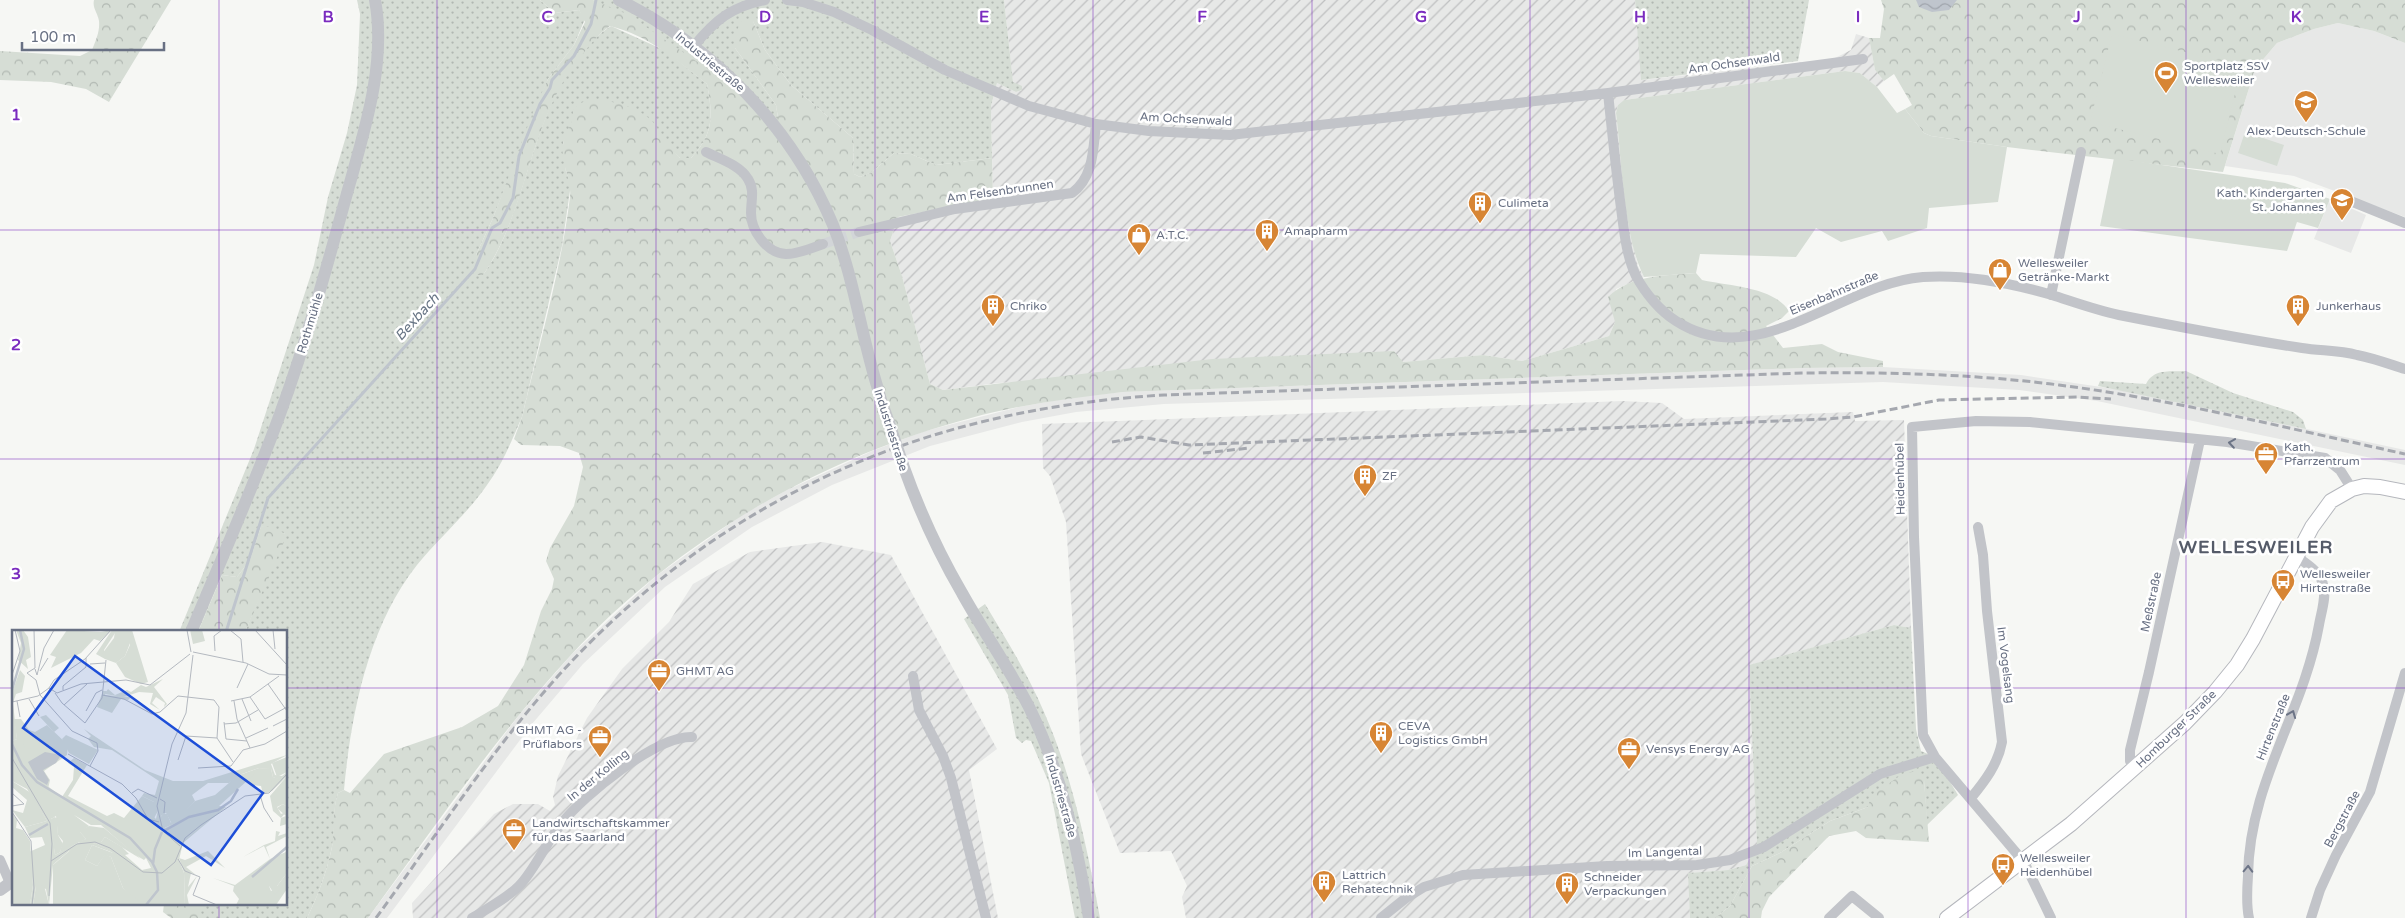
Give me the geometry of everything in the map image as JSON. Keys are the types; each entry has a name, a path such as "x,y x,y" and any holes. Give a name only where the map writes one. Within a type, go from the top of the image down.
{"main road":[{"name":"Homburger Straße","path":"1948,918 1985,888 2024,862 2134,769 2185,723 2215,692 2237,665 2253,639 2323,510 2331,501 2352,489 2364,486 2380,486 2405,492"}],"street":[{"name":"Rothmühle","path":"192,630 280,414 325,273 359,148 376,68 378,32 375,0"},
{"name":"Industriestraße","path":"619,0 654,18 694,46 727,73 773,124 802,166 820,200 847,265 878,390 903,466 928,530 962,593 1021,691 1042,735 1066,805 1089,918"},
{"path":"694,46 723,15 748,3 765,0"},
{"name":"Am Ochsenwald","path":"787,0 803,2 834,12 872,30 945,70 1029,106 1096,124 1150,131 1230,135 1608,93 1863,59"},
{"name":"Eisenbahnstraße","path":"1608,93 1618,184 1628,250 1637,277 1644,289 1663,310 1688,328 1707,334 1756,336 1791,324 1869,290 1899,281 1922,277 1974,279 2007,284 2116,314 2304,348 2357,355 2405,369"},
{"name":"Am Felsenbrunnen","path":"859,232 954,209 1072,193 1080,187 1090,172 1096,124"},
{"path":"706,152 734,165 747,177 753,188 751,214 753,226 768,247 783,254 823,244"},
{"path":"2051,295 2081,152"},
{"path":"2338,196 2405,224"},
{"name":"Heidenhübel","path":"2051,918 2024,862 1935,757 1924,735 1914,537 1912,427 1976,421 2030,422 2227,442 2325,458 2340,470 2352,489"},
{"name":"Meßstraße","path":"2134,769 2130,761 2130,750 2200,440"},
{"name":"Im Vogelsang","path":"1971,798 1991,772 2000,754 2002,742 1987,611 1983,555 1978,527"},
{"name":"Hirtenstraße","path":"2249,918 2248,865 2257,805 2306,678 2315,647 2324,594 2323,584 2319,575 2297,557"},
{"name":"Bergstraße","path":"2311,918 2320,890 2336,855 2370,792 2405,673"},
{"path":"913,676 919,710 943,756 950,778 986,918"},
{"name":"In der Kolling","path":"472,918 519,886 550,838 585,798 657,746 685,737 692,737"},
{"name":"Im Langental","path":"1381,918 1424,887 1463,875 1607,866 1697,865 1730,860 1764,847 1880,774 1935,757"},
{"path":"0,860 8,884"},
{"path":"1829,918 1852,896 1879,918"}],"shaded area":[{"path":"1004,0 1635,0 1642,80 1833,59 1851,50 1856,34 1869,38 1875,70 1884,81 1877,87 1860,73 1845,71 1624,100 1618,105 1616,113 1629,228 1638,266 1644,277 1616,289 1615,322 1609,336 1522,361 1483,355 1403,362 998,383 943,390 930,384 902,276 890,241 898,217 993,198 991,106 997,83 1016,92 1022,90 1013,83"},
{"name":"Alex-Deutsch-Schule","path":"2338,23 2374,31 2405,43 2405,217 2294,176 2225,166 2255,69 2277,43 2314,29"},
{"name":"Kath. Kindergarten St. Johannes","path":"2330,199 2366,215 2351,253 2314,239"},
{"path":"1883,367 2021,375 2135,392 2405,450 2405,465 2097,401 2019,390 1883,382 1164,404 1076,412 1022,422 930,446 832,485 752,527 665,587 583,664 532,724 387,918 368,918 519,715 572,654 656,576 742,515 785,491 872,451 925,431 1019,407 1074,397 1123,392 1803,368"},
{"path":"1622,401 1662,403 1684,419 1853,412 1855,421 1904,420 1911,628 1894,625 1750,665 1757,844 1746,865 1728,870 1689,873 1690,918 1186,918 1182,897 1187,886 1171,851 1120,853 1081,754 1066,522 1050,476 1043,468 1042,424"},
{"path":"822,542 891,555 997,749 969,770 998,918 413,918 412,903 494,814 513,804 538,804 550,811 555,805 553,797 558,776 587,718 622,669 669,622 693,584 750,552"}],"green space":[{"path":"94,0 171,0 109,102 86,89 51,82 0,80 0,51 80,56 92,50 99,25"},
{"path":"357,0 540,0 555,13 579,10 585,19 574,45 548,79 493,218 476,255 483,275 500,246 549,109 565,77 585,49 611,26 666,51 707,84 711,115 710,124 699,149 691,158 680,158 670,149 651,121 573,109 573,122 563,143 566,172 571,184 562,246 522,417 497,469 479,496 417,565 400,589 374,643 357,702 351,732 344,790 338,793 336,799 332,847 325,874 311,910 307,918 200,918 200,906 288,906 288,630 246,630 285,534 261,526 250,560 237,577 222,575 199,630 180,630 254,449 314,265 328,197 347,133 357,85 360,14"},
{"path":"540,0 593,0 627,14 718,76 774,130 778,118 776,105 735,48 734,36 742,20 753,21 765,50 791,85 853,138 854,174 860,177 872,172 894,153 911,154 936,165 992,158 993,198 898,217 890,241 902,276 930,384 943,390 1212,359 1394,351 1403,362 1483,355 1522,361 1609,336 1615,322 1608,297 1617,289 1638,280 1696,273 1702,280 1762,292 1782,303 1789,311 1782,318 1766,326 1783,348 1822,344 1838,352 1883,361 1883,367 1803,368 1123,392 1028,405 971,418 915,435 860,456 806,480 754,508 705,540 657,575 613,613 543,686 491,750 368,918 307,918 322,883 330,856 338,793 344,790 350,793 384,754 462,727 498,706 524,665 541,611 552,589 554,579 546,561 550,548 574,506 583,467 579,453 560,446 521,445 514,439 522,417 549,308 566,225 570,190 563,152 564,140 572,121 573,109 583,102 599,100 609,101 638,111 652,121 680,158 691,158 699,149 708,132 711,115 707,84 650,42 610,26 591,44 564,81 550,108 539,136 521,193 498,249 483,275 477,275 473,266 476,255 493,218 533,112 548,79 574,45 585,22 579,10 555,13"},
{"path":"593,0 1004,0 1013,82 1022,86 1022,90 1016,92 997,83 991,106 992,158 936,165 911,154 894,153 872,172 860,177 854,174 853,138 791,85 765,50 753,21 735,48 776,105 778,118 774,130 718,76"},
{"path":"1635,0 1809,0 1798,61 1641,80"},
{"path":"1881,0 2405,0 2405,43 2374,31 2338,23 2314,29 2277,43 2255,69 2223,172 2007,147 1931,136 1924,133 1905,109 1912,105 1894,74 1884,81 1875,70 1869,38 1880,38 1884,9"},
{"name":"Sportplatz SSV Wellesweiler","path":"2112,34 2242,66 2220,154 2090,122"},
{"path":"1845,71 1860,73 1877,87 1897,113 1905,109 1924,133 1931,136 2007,147 1998,202 1929,208 1927,228 1888,241 1882,231 1841,242 1816,228 1796,257 1700,254 1696,273 1644,277 1637,260 1627,219 1616,113 1618,105 1624,100"},
{"path":"2245,132 2284,145 2277,166 2238,153"},
{"path":"2114,158 2285,183 2330,199 2318,228 2297,222 2287,251 2100,226"},
{"path":"2186,371 2233,393 2293,412 2303,420 2306,429 2098,386 2100,381 2146,384 2153,375 2158,373"},
{"path":"261,526 270,527 285,534 285,539 246,630 199,630 222,575 237,577 250,560"},
{"path":"985,604 1031,684 1054,737 1078,813 1100,918 1075,918 1049,783 1031,741 1026,740 1022,743 1016,738 1008,695 964,619"},
{"path":"1894,625 1911,628 1916,729 1921,751 1935,757 1958,795 1927,825 1924,780 1868,807 1830,821 1780,853 1752,866 1730,906 1715,918 1690,918 1688,873 1728,870 1746,865 1757,844 1749,665"},
{"path":"1916,771 1924,780 1929,842 1866,838 1856,831 1829,836 1769,897 1762,911 1761,918 1715,918 1730,906 1752,866 1780,853 1830,821 1868,807 1871,796 1901,775"},
{"path":"164,906 200,906 200,918 171,918 163,912"}],"water":[{"path":"1916,0 1957,0 1949,10 1932,12 1919,7"}],"waterway":[{"name":"Bexbach","path":"227,630 268,498 475,269 492,228 500,223 513,198 519,156 540,104 550,88 552,80 574,56 591,24 596,0"}],"tunnel":[{"path":"823,244 859,232"}],"railway":[{"path":"376,918 464,795 533,705 558,676 621,613 688,559 758,512 832,474 910,443 991,420 1076,404 1164,395 1802,373 1899,373 1995,378 2103,391 2233,416 2405,454"},
{"path":"1112,442 1141,437 1189,445 1826,419 1853,417 1939,400 2077,397 2111,399"},
{"path":"1203,453 1250,448"}],"place":[{"name":"Sportplatz SSV Wellesweiler","path":"2166,94"},
{"name":"Alex-Deutsch-Schule","path":"2306,123"},
{"name":"Kath. Kindergarten St. Johannes","path":"2342,221"},
{"name":"Culimeta","path":"1480,224"},
{"name":"Amapharm","path":"1267,252"},
{"name":"A.T.C.","path":"1139,256"},
{"name":"Wellesweiler Getränke-Markt","path":"2000,291"},
{"name":"Chriko","path":"993,327"},
{"name":"Junkerhaus","path":"2298,327"},
{"name":"Kath. Pfarrzentrum","path":"2266,475"},
{"name":"ZF","path":"1365,497"},
{"name":"Wellesweiler Hirtenstraße","path":"2283,602"},
{"name":"GHMT AG","path":"659,692"},
{"name":"CEVA Logistics GmbH","path":"1381,754"},
{"name":"GHMT AG - Prüflabors","path":"600,758"},
{"name":"Vensys Energy AG","path":"1629,770"},
{"name":"Landwirtschaftskammer für das Saarland","path":"514,851"},
{"name":"Wellesweiler Heidenhübel","path":"2003,886"},
{"name":"Lattrich Rehatechnik","path":"1324,903"},
{"name":"Schneider Verpackungen","path":"1567,905"}],"district":[{"name":"WELLESWEILER","path":"2256,547"}]}
